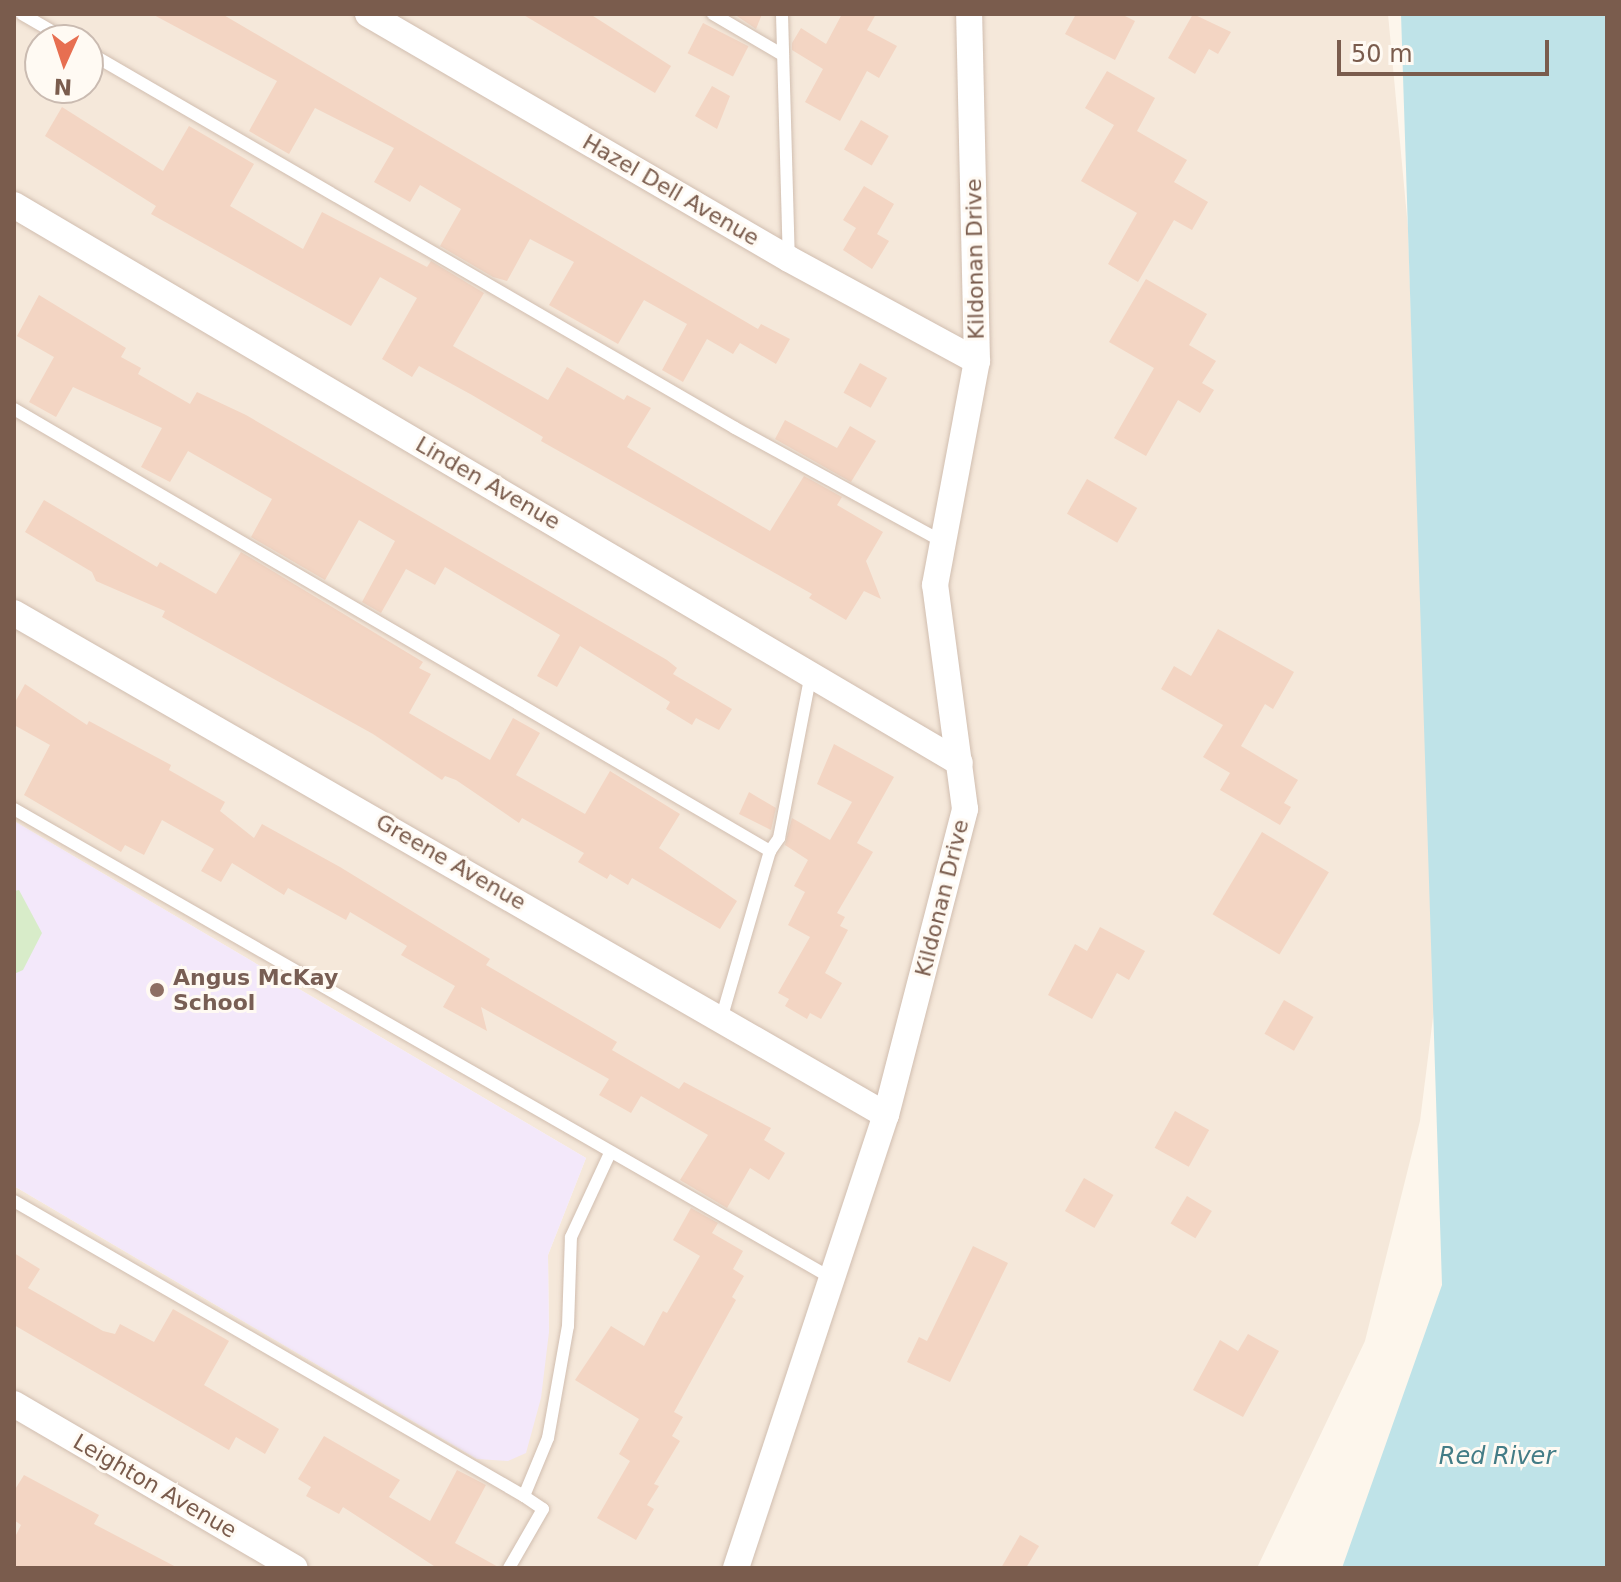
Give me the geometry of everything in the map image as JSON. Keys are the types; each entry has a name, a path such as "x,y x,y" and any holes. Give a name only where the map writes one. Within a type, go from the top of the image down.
{"street":[{"name":"Hazel Dell Avenue","path":"368,14 789,259 977,361"},
{"name":"Kildonan Drive","path":"736,1568 886,1115 965,809 935,585 977,361 969,14"},
{"name":"Linden Avenue","path":"14,205 960,763"},
{"name":"Greene Avenue","path":"14,613 722,1016 886,1115"},
{"name":"Leighton Avenue","path":"14,1404 295,1568"}],"lane":[{"path":"713,14 783,55"},
{"path":"782,14 789,259"},
{"path":"104,61 721,420 943,542"},
{"path":"14,409 770,851"},
{"path":"722,1016 770,851 779,838 811,673"},
{"path":"14,809 609,1155 833,1279"},
{"path":"524,1496 548,1438 568,1326 571,1237 609,1155"},
{"path":"14,1201 543,1509 509,1568"}],"shaded area":[{"path":"14,14 1388,14 1408,228 1416,466 1445,922 1420,1121 1365,1341 1257,1568 14,1568 14,1186 477,1459 549,1332 548,1255 586,1158 14,821"},
{"name":"Angus McKay School","path":"14,821 586,1158 548,1255 549,1332 541,1398 526,1453 508,1461 477,1459 14,1186"}],"green space":[{"path":"19,890 42,933 23,970 14,974 14,891"}],"water":[{"name":"Red River","path":"1401,14 1607,14 1607,1568 1342,1568 1442,1285"}],"building":[{"path":"152,14 222,14 758,329 761,324 790,339 776,364 740,343 733,354 707,339 683,382 662,370 687,324 644,300 618,344 549,305 574,262 530,239 507,281 493,277 440,246 461,209 420,185 410,202 374,182 394,148 315,108 289,154 249,131 277,81"},
{"path":"522,14 590,14 671,66 655,93"},
{"path":"734,14 762,14 756,29"},
{"path":"842,14 876,14 867,30 897,46 879,78 867,71 840,121 805,102 823,69 792,50 792,43 801,28 826,44"},
{"path":"1076,14 1121,14 1135,21 1115,60 1065,34"},
{"path":"1193,14 1231,32 1218,54 1209,49 1195,74 1168,58"},
{"path":"703,23 748,46 733,76 688,53"},
{"path":"1107,71 1155,98 1137,131 1187,160 1174,182 1208,202 1192,230 1174,220 1138,282 1108,264 1137,213 1081,181 1114,125 1085,108"},
{"path":"712,86 730,96 717,129 695,116"},
{"path":"62,107 163,171 189,126 254,164 230,206 303,249 322,212 427,267 431,261 484,293 453,346 548,400 567,367 624,400 627,395 651,408 627,447 770,531 804,476 842,497 837,505 883,532 866,561 881,599 864,591 846,620 809,598 812,594 541,441 543,437 472,395 419,366 412,377 382,359 417,298 380,277 351,326 151,214 156,206 45,136"},
{"path":"861,120 889,136 872,165 844,149"},
{"path":"864,186 894,204 877,234 889,241 872,269 843,250 856,228 843,220"},
{"path":"1146,279 1207,314 1189,345 1216,361 1202,383 1214,390 1200,413 1178,400 1146,456 1114,438 1154,368 1109,342"},
{"path":"39,295 126,348 121,357 141,368 138,374 190,404 197,392 246,415 667,660 677,668 673,674 732,709 719,730 696,718 692,725 666,709 670,702 580,646 557,687 537,676 560,635 445,567 435,585 406,569 381,613 362,602 395,541 359,520 325,580 251,537 272,499 188,451 170,482 141,467 162,428 73,387 56,417 29,402 54,357 17,336"},
{"path":"860,363 887,378 871,408 844,393"},
{"path":"785,420 837,448 850,426 876,441 851,482 775,439"},
{"path":"1087,479 1137,508 1117,543 1067,514"},
{"path":"44,500 157,567 160,562 216,594 241,552 423,662 419,668 431,674 409,713 490,760 513,718 540,733 516,775 585,814 610,771 680,814 659,848 737,901 720,929 632,878 628,885 610,874 607,879 578,862 584,853 522,818 519,823 456,780 445,776 442,780 373,734 162,617 165,611 96,581 92,572 25,532"},
{"path":"1218,629 1294,672 1273,709 1265,704 1241,746 1298,780 1284,803 1291,807 1280,825 1220,790 1230,773 1203,757 1223,725 1161,689 1174,666 1191,676"},
{"path":"25,684 87,725 89,721 171,765 169,770 225,802 220,811 254,838 262,824 340,867 490,959 486,965 617,1042 612,1050 679,1089 684,1082 771,1128 764,1140 785,1153 769,1180 750,1168 727,1208 680,1180 708,1135 641,1096 631,1113 599,1095 609,1079 481,1007 487,1031 443,1007 455,986 401,955 407,946 350,912 346,920 288,888 284,895 232,863 221,882 201,871 214,849 162,820 144,855 125,845 121,852 24,795 50,745 14,725 14,704"},
{"path":"834,744 894,777 857,843 873,852 837,913 845,917 840,926 848,930 825,973 842,983 821,1019 810,1013 807,1019 785,1006 789,999 778,993 810,937 788,925 805,892 794,886 808,860 785,845 792,818 830,840 852,802 817,784"},
{"path":"749,792 776,808 771,830 739,814"},
{"path":"1262,832 1329,872 1279,954 1213,914"},
{"path":"1100,927 1145,951 1129,980 1117,973 1092,1019 1048,995 1075,944 1087,951"},
{"path":"1284,1000 1313,1017 1294,1051 1264,1034"},
{"path":"1175,1111 1209,1130 1189,1167 1155,1148"},
{"path":"1084,1178 1113,1195 1094,1228 1065,1211"},
{"path":"1187,1196 1212,1211 1195,1238 1171,1223"},
{"path":"691,1208 718,1223 712,1233 743,1251 733,1269 744,1276 732,1297 736,1300 674,1412 683,1417 672,1436 680,1441 654,1484 659,1486 647,1505 654,1509 636,1540 597,1518 630,1461 619,1454 639,1419 575,1380 611,1326 644,1346 663,1311 667,1313 700,1256 673,1240"},
{"path":"973,1246 1008,1263 950,1382 907,1362 919,1337 927,1341"},
{"path":"14,1253 40,1269 28,1288 103,1331 115,1334 120,1324 154,1342 173,1309 229,1341 204,1385 279,1429 265,1454 236,1437 229,1450 14,1325"},
{"path":"1248,1334 1279,1351 1243,1417 1193,1390 1220,1340 1238,1351"},
{"path":"324,1436 400,1480 389,1497 430,1521 457,1470 486,1485 455,1543 500,1568 437,1568 343,1507 339,1514 306,1496 311,1487 298,1479"},
{"path":"24,1475 99,1515 94,1524 178,1568 14,1568 14,1539 21,1525 14,1520 14,1491"},
{"path":"1020,1535 1039,1546 1026,1568 1001,1568"}],"place":[{"name":"Angus McKay School","path":"157,990"}]}
